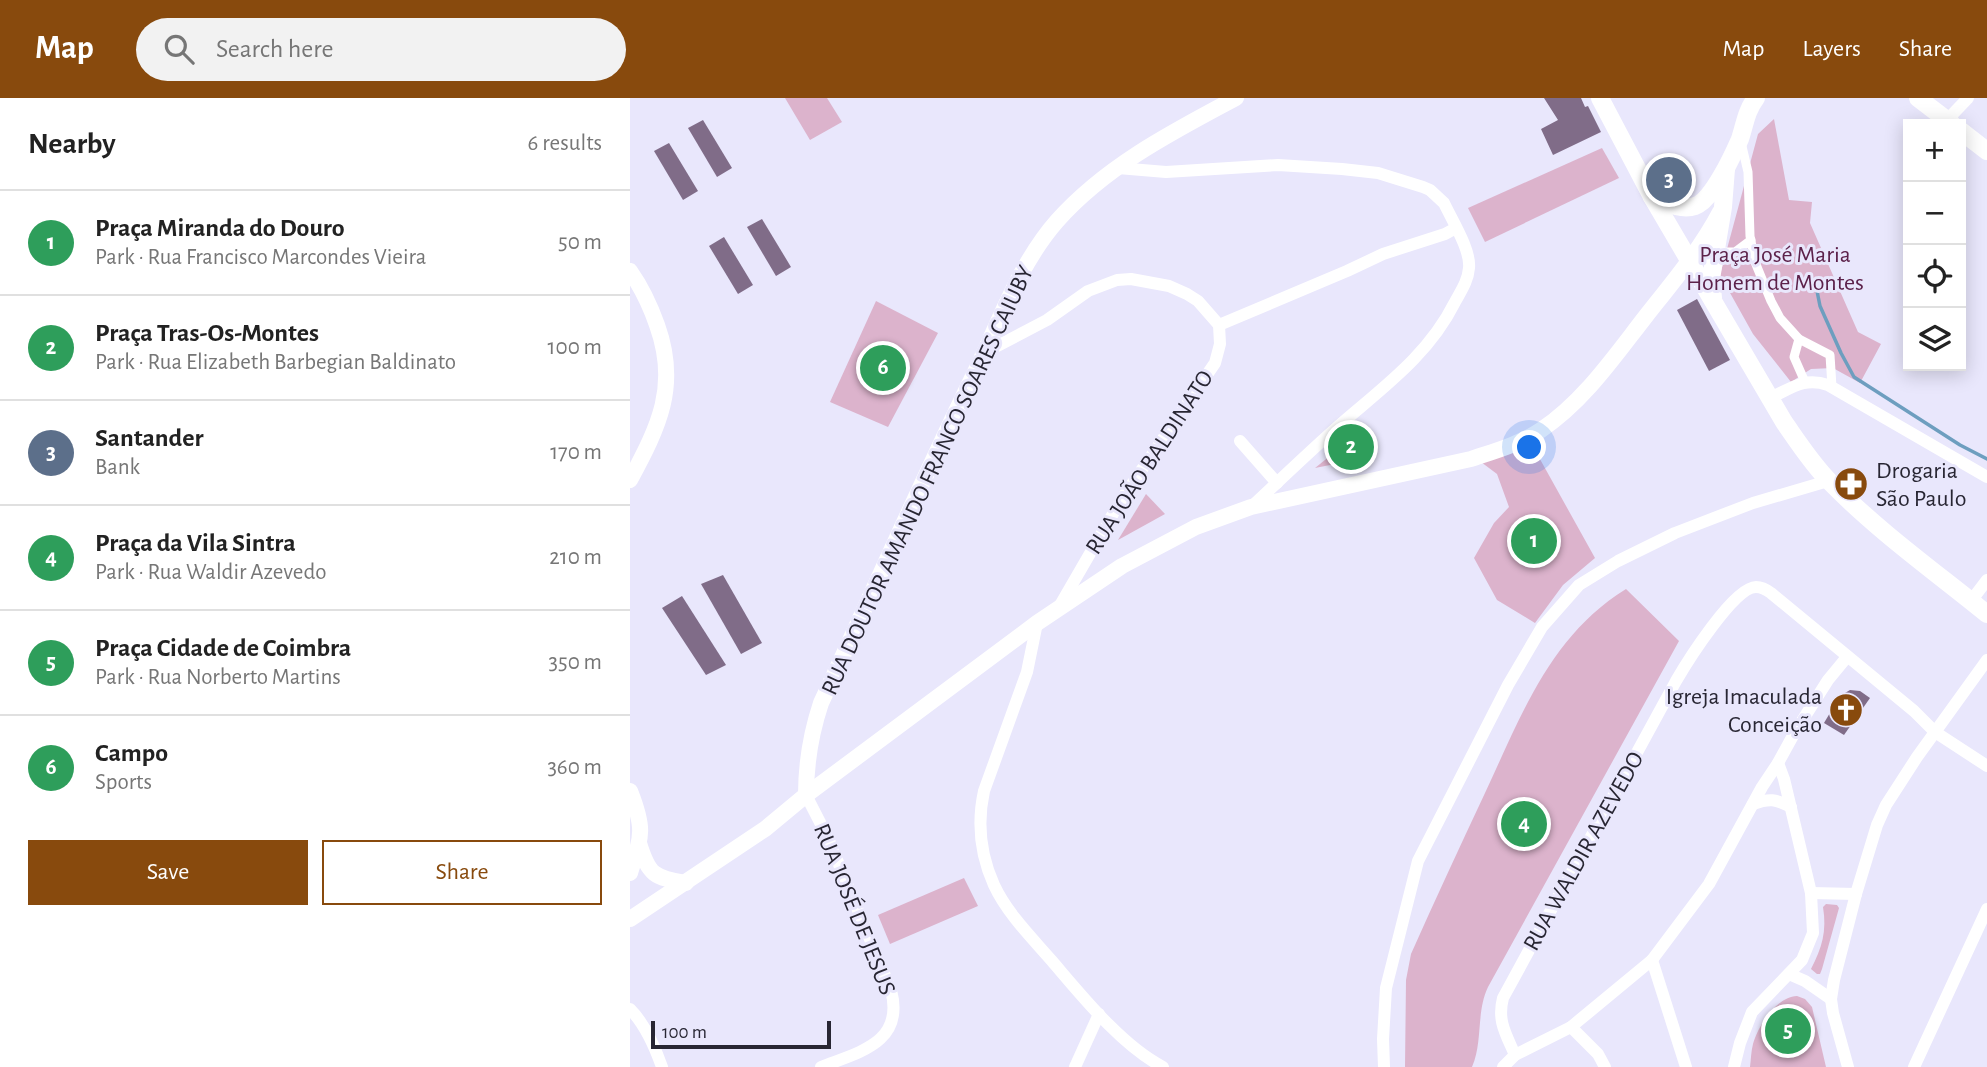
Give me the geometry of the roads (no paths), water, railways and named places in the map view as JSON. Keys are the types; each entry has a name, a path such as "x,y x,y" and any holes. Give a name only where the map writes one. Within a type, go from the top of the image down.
{"main road":[{"path":"1600,98 1652,197 1796,439 1828,481 1882,531 1987,614"},
{"path":"1918,98 1945,119"},
{"path":"1652,197 1678,206 1695,206 1704,201 1727,165 1740,138 1749,101"},
{"path":"1966,135 1987,151"},
{"path":"1713,301 1711,279 1727,165"}],"street":[{"name":"RUA DOUTOR AMANDO FRANCO SOARES CAIUBY","path":"806,795 810,748 821,703 888,561 920,485 1013,290 1056,223 1096,183 1143,149 1236,98"},
{"path":"1956,119 1968,98"},
{"path":"1740,138 1748,172 1751,240 1755,262 1780,318 1799,339 1830,355 1832,387"},
{"path":"1118,168 1166,172 1278,165 1378,173 1430,190 1444,203 1456,228 1470,265 1466,281 1450,313 1431,341 1388,386 1336,428 1251,507"},
{"path":"630,919 765,829 806,795 1037,624 1122,566 1196,527 1251,507 1471,459 1507,447 1539,431 1570,407 1596,381 1690,259 1723,206"},
{"path":"984,352 1047,320 1088,290 1124,279 1169,286 1187,294 1219,325 1383,254 1456,228"},
{"path":"1714,252 1735,252 1751,240"},
{"path":"630,271 652,308 664,342 667,386 656,428 630,480"},
{"name":"RUA JOÃO BALDINATO","path":"1057,610 1121,500 1215,363 1220,344 1219,325"},
{"path":"1799,339 1794,357 1805,382"},
{"path":"1770,398 1805,382 1816,381 1832,387 1987,477"},
{"path":"1240,441 1277,483"},
{"path":"1384,1067 1386,988 1418,861 1508,685 1542,627 1579,585 1618,561 1675,533 1740,508 1828,481"},
{"path":"1971,601 1987,580"},
{"name":"RUA WALDIR AZEVEDO","path":"1516,1055 1502,1024 1500,1011 1503,998 1692,655 1735,599 1748,589 1763,588 1847,657"},
{"path":"1037,624 1027,671 984,791 980,808 980,840 994,886 1008,909 1099,1014 1133,1046 1163,1067"},
{"path":"1503,1067 1516,1055 1571,1027 1652,961 1709,884 1794,732 1828,680 1847,657 1914,711 1935,732 1987,766"},
{"path":"1849,1067 1833,1013 1834,980 1877,825 1886,805 1987,660"},
{"path":"1734,1067 1752,1012 1802,960 1813,933 1811,893 1778,763"},
{"path":"630,791 641,830 630,873"},
{"name":"RUA JOSÉ DE JESUS","path":"806,795 828,838 894,1002 891,1026 878,1042 821,1067"},
{"path":"1752,804 1769,799 1791,807"},
{"path":"639,843 646,864 659,877 687,883"},
{"path":"1811,893 1856,894"},
{"path":"1914,1067 1987,909"},
{"path":"1652,961 1686,1067"},
{"path":"1789,974 1832,999"},
{"path":"630,1009 656,1050 662,1067"},
{"path":"1075,1067 1099,1014"},
{"path":"1571,1027 1598,1054 1605,1067"}],"waterway":[{"path":"1815,281 1820,306 1854,377 1960,445 1987,459"}],"place":[{"name":"Santander","path":"1669,180"},
{"name":"Campo","path":"883,368"},
{"name":"Praça Tras-Os-Montes","path":"1351,447"},
{"name":"Drogaria São Paulo","path":"1851,484"},
{"name":"Praça Miranda do Douro","path":"1534,541"},
{"name":"Igreja Imaculada Conceição","path":"1846,710"},
{"name":"Praça da Vila Sintra","path":"1524,824"},
{"name":"Praça Cidade de Coimbra","path":"1788,1031"}],"park label":[{"name":"Praça José Maria Homem de Montes","path":"1775,268"}]}
